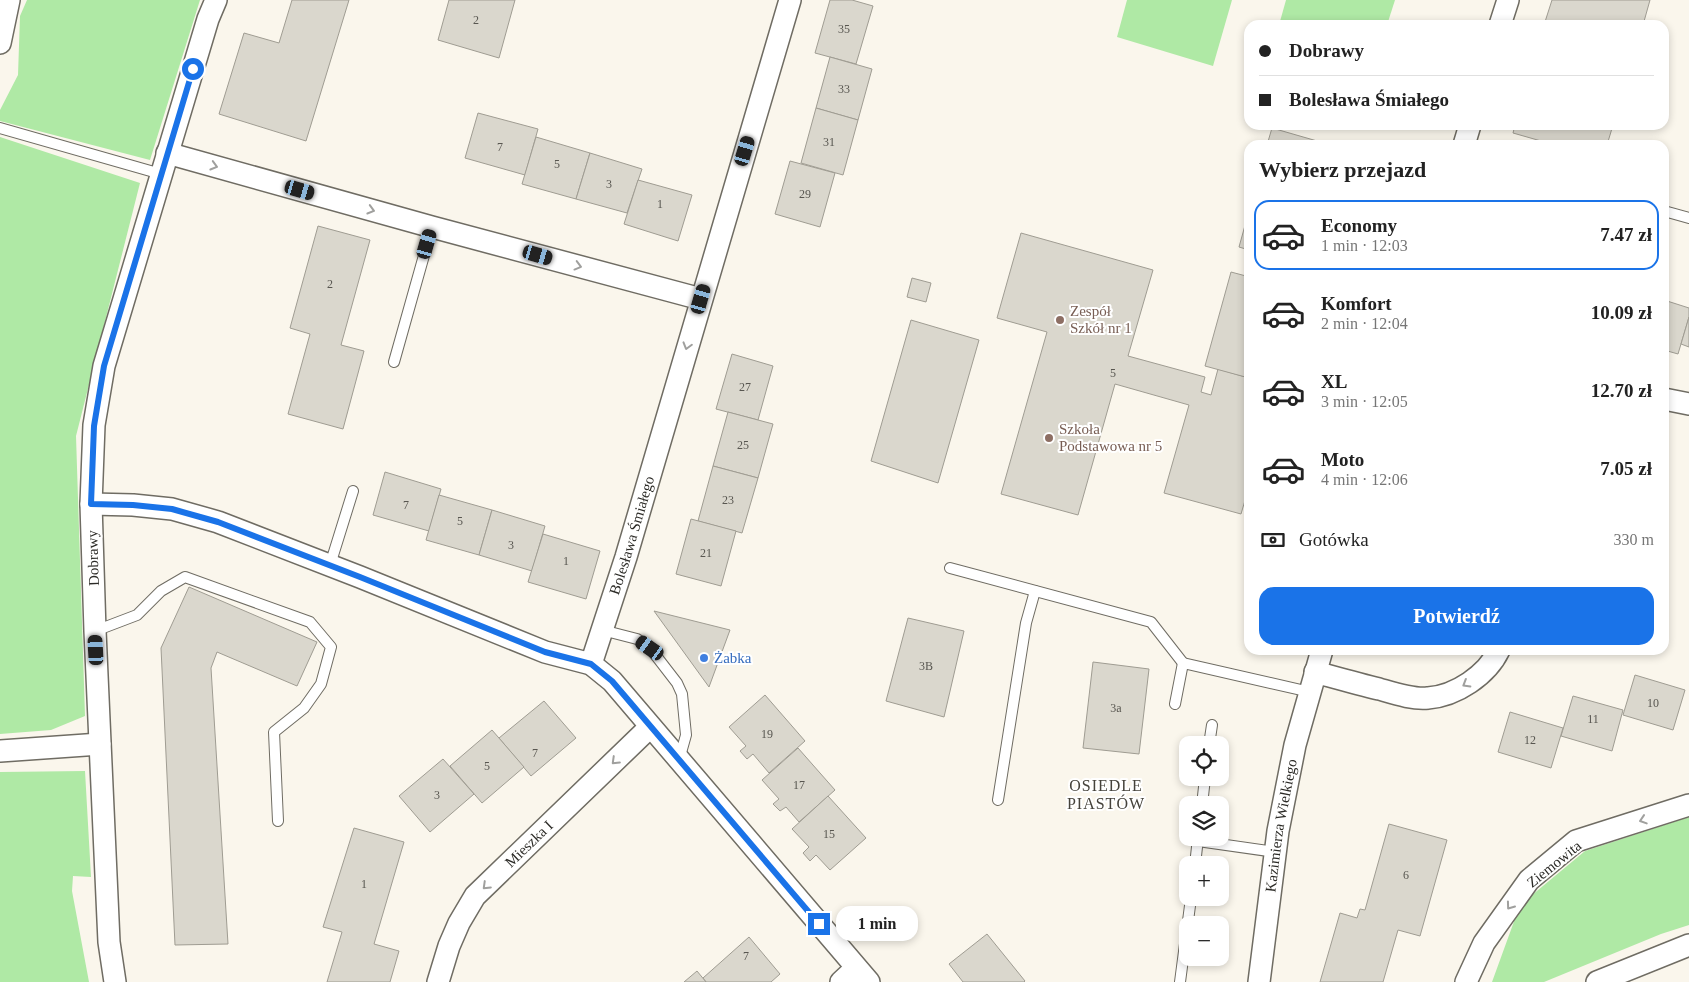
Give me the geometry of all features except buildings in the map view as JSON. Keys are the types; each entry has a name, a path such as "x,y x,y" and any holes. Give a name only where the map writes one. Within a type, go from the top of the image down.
{"street":[{"path":"0,44 9,0"},
{"name":"Dobrawy","path":"115,982 109,942 94,631 91,504 94,426 104,366 208,19 216,0"},
{"name":"Bolesława Śmiałego","path":"591,664 626,557 790,0"},
{"path":"1502,20 1508,0"},
{"path":"167,153 701,299"},
{"path":"1669,400 1689,404"},
{"path":"91,504 133,505 172,509 218,522 545,652 591,664 612,681 855,977"},
{"name":"Kazimierza Wielkiego","path":"1259,982 1275,852 1296,745 1321,655"},
{"path":"1313,682 1428,698 1454,692 1476,678 1497,655"},
{"name":"Mieszka I","path":"438,982 458,924 475,896 650,727"},
{"path":"0,751 100,744"},
{"name":"Ziemowita","path":"1466,982 1484,943 1529,880 1576,841 1689,805"},
{"path":"1597,982 1689,945"}],"lane":[{"path":"0,128 161,174"},
{"path":"1669,212 1689,218"},
{"path":"394,362 432,227"},
{"path":"330,565 353,491"},
{"path":"950,568 1151,622 1183,663 1313,682"},
{"path":"94,631 137,615 161,591 185,577 310,622 331,647 321,684 304,708 274,732 278,821"},
{"path":"998,800 1026,623 1035,591"},
{"path":"602,630 637,639 650,648 678,683 682,694 686,736 679,761"},
{"path":"1175,704 1183,663"},
{"path":"1210,736 1212,725"},
{"path":"1229,844 1275,852"},
{"path":"1180,982 1190,906"}],"green space":[{"path":"27,0 200,0 150,160 0,121 0,110 18,75 20,16"},
{"path":"1127,0 1232,0 1213,66 1117,37"},
{"path":"1286,0 1395,0 1389,20 1280,20"},
{"path":"0,137 140,183 76,436 85,716 51,730 0,734"},
{"path":"85,771 91,877 73,876 72,891 89,982 0,982 0,772"},
{"path":"1689,817 1689,925 1661,934 1544,982 1492,982 1520,905 1585,851"}],"place":[{"name":"Zespół Szkół nr 1","path":"1060,320"},
{"name":"Szkoła Podstawowa nr 5","path":"1049,438"},
{"name":"Żabka","path":"704,658"}],"district":[{"name":"OSIEDLE PIASTÓW","path":"1106,794"}],"route":[{"path":"193,69 104,366 94,426 91,504 133,505 172,509 218,522 545,652 591,664 612,681 819,924"}]}
